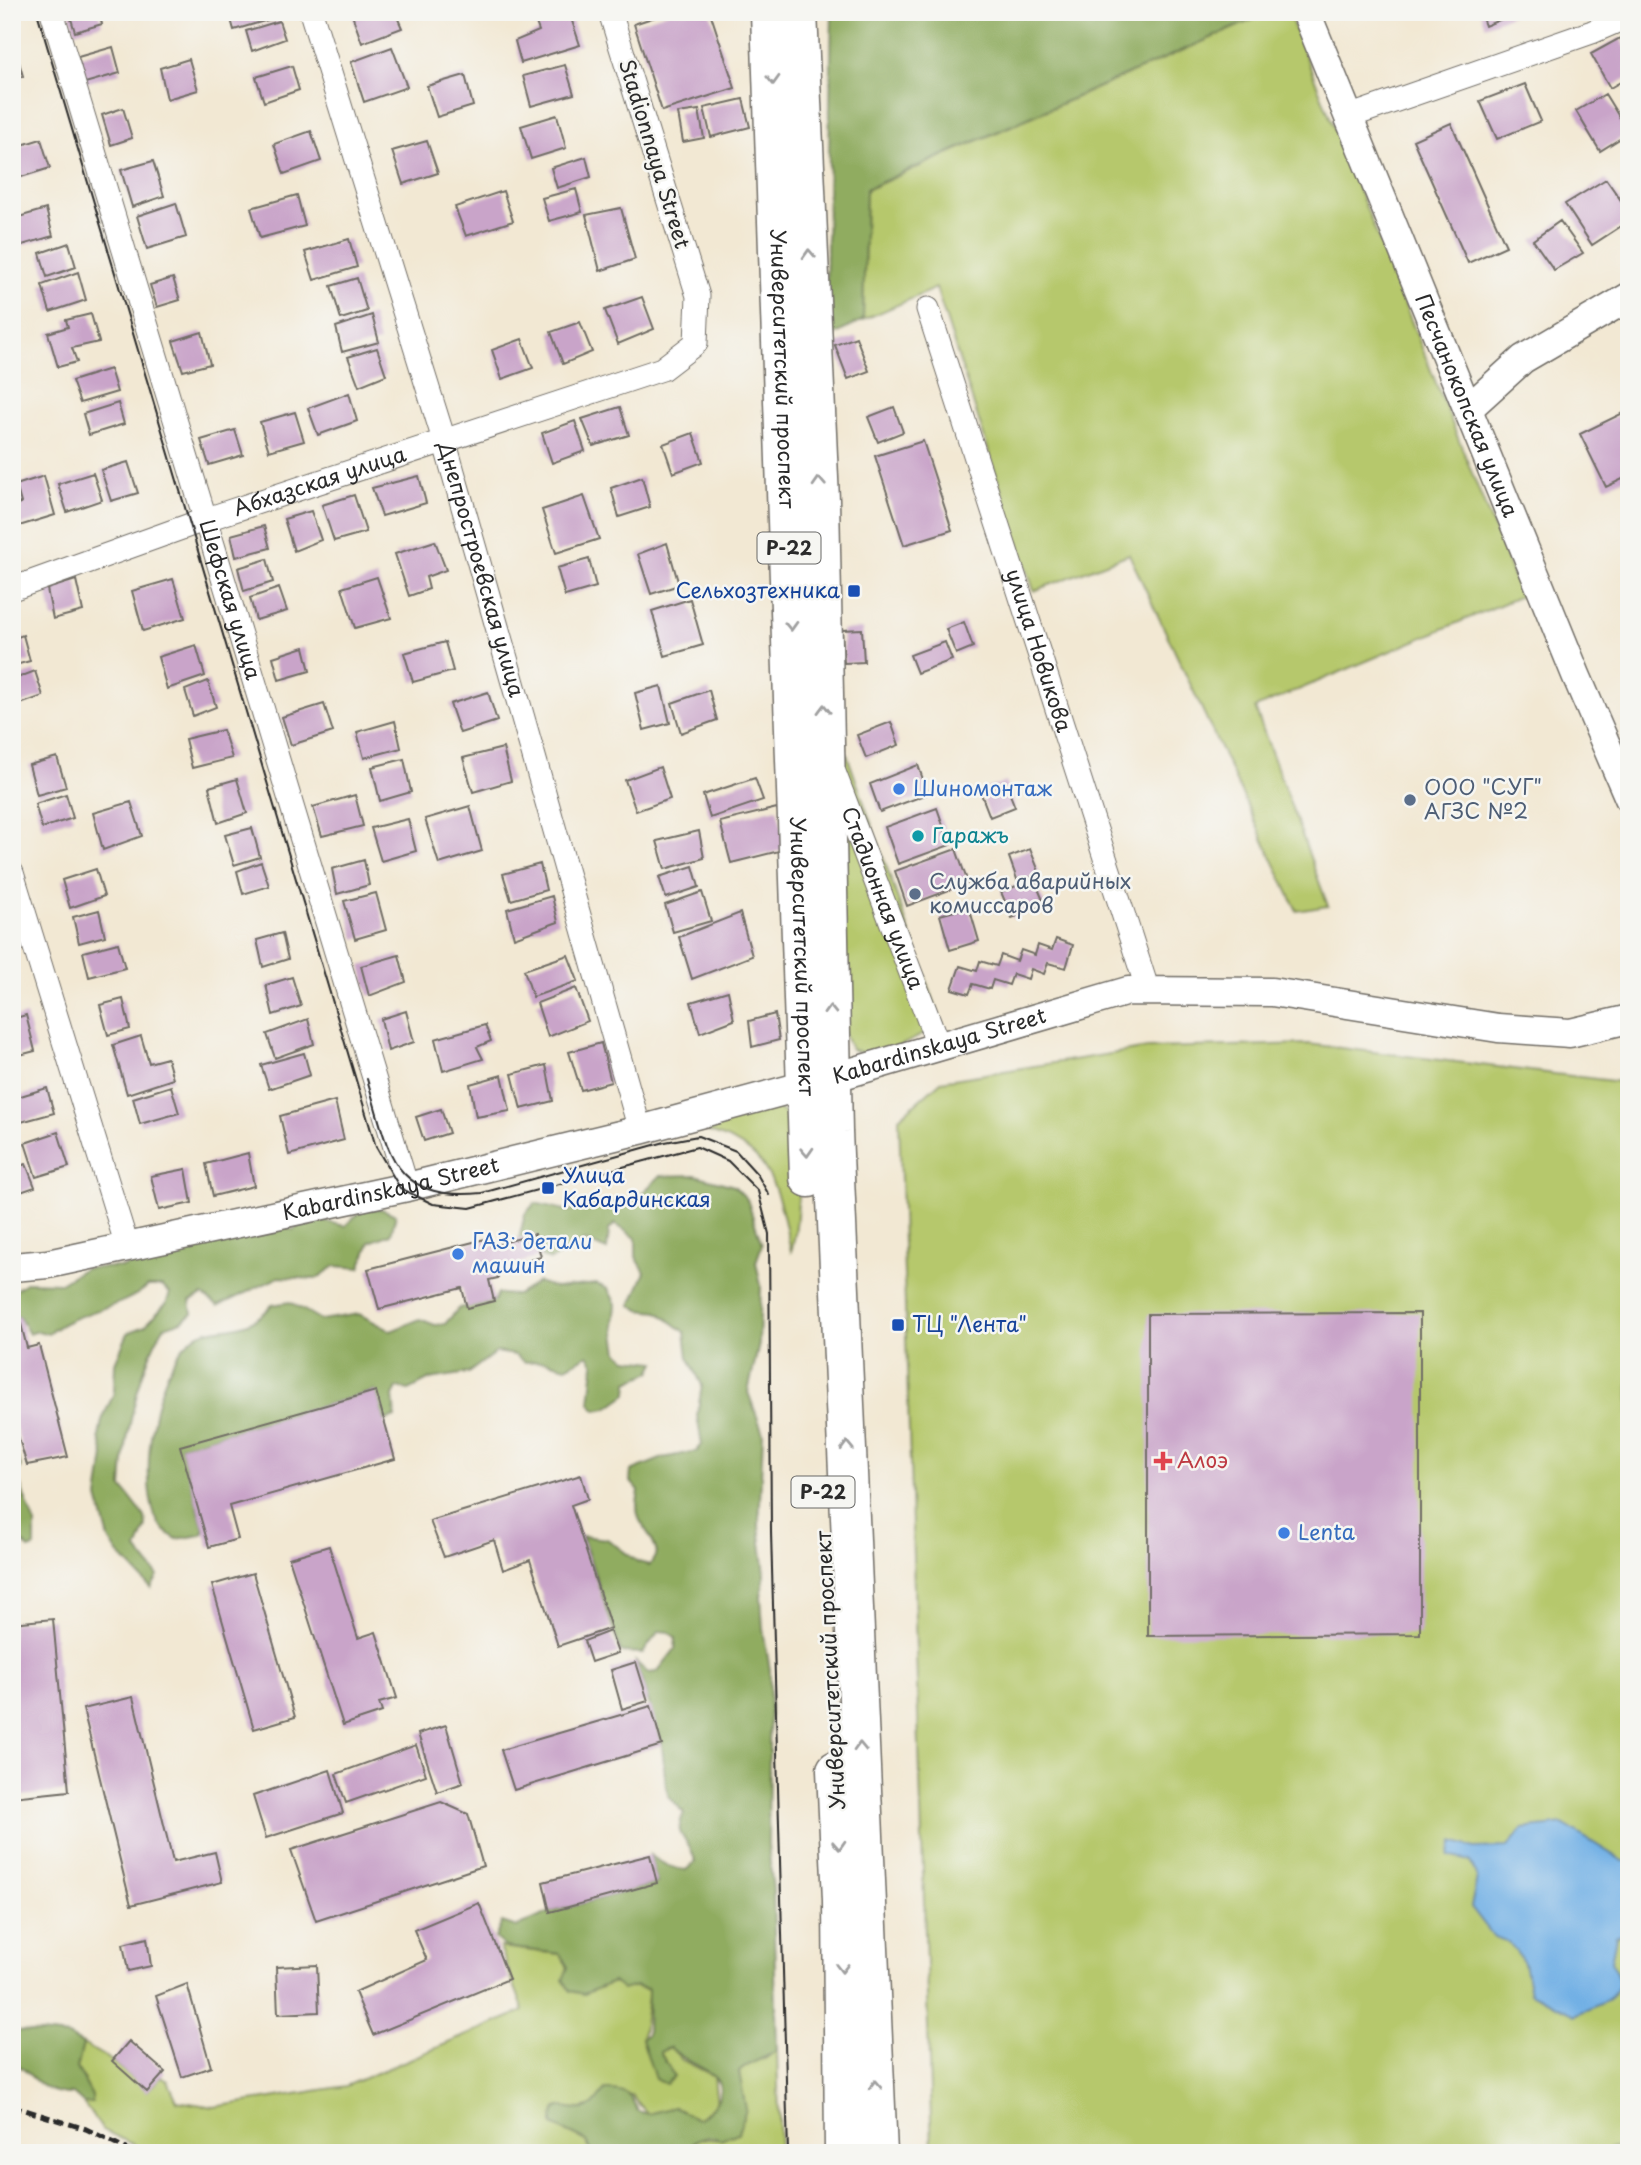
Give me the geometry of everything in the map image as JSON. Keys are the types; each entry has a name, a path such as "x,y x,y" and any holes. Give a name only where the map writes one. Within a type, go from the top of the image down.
{"highway":[{"name":"Университетский проспект","path":"770,12 855,1899"},
{"name":"Университетский проспект","path":"798,12 820,500 825,750 818,1081"},
{"name":"Р-22","path":"844,2153 855,1899"},
{"name":"Р-22","path":"855,1899 878,2153"}],"street":[{"name":"Шефская улица","path":"52,12 407,1187"},
{"name":"Днепростроевская улица","path":"311,12 444,440 640,1130"},
{"name":"Stadionnaya Street","path":"610,12 698,296"},
{"name":"Песчанокопская улица","path":"1306,12 1576,675 1629,798"},
{"path":"1349,117 1592,32 1629,16"},
{"name":"Абхазская улица","path":"12,589 204,520 663,369 696,343 698,296"},
{"path":"1469,408 1523,359 1629,297"},
{"name":"улица Новикова","path":"928,309 1148,991"},
{"name":"Стадионная улица","path":"825,750 857,825 939,1046"},
{"path":"12,873 19,921 127,1246"},
{"name":"Kabardinskaya Street","path":"12,1267 48,1264 407,1187 640,1130 1128,991 1272,992 1498,1028 1570,1033 1629,1019"}],"green space":[{"path":"832,12 1270,12 866,189 863,320 825,340"},
{"path":"1270,12 1288,12 1521,596 1255,708 1328,906 1297,911 1129,554 1034,591 936,288 863,320 866,190"},
{"path":"835,754 847,755 942,1024 898,1047 874,1053 851,1049 842,1029"},
{"path":"1308,1044 1621,1082 1629,1105 1629,2142 1598,2153 932,2153 899,1118 941,1081 1148,1048"},
{"path":"774,1107 785,1113 793,1122 798,1141 797,1209 791,1251 779,1201 763,1166 750,1152 734,1142 683,1125"},
{"path":"695,1175 734,1186 747,1199 762,1245 756,1262 761,1286 759,1344 748,1392 763,1433 759,1526 765,1574 761,1596 763,1629 770,1670 768,1845 773,1890 777,2050 739,2072 746,2109 738,2133 721,2140 700,2138 684,2153 592,2153 587,2141 553,2125 556,2110 560,2107 590,2107 605,2090 612,2090 626,2093 638,2111 648,2114 674,2107 697,2119 717,2100 720,2088 717,2081 707,2071 680,2056 670,2047 660,2052 674,2076 666,2084 655,2079 642,2039 647,2034 648,1989 636,1986 623,1990 613,1982 584,1994 571,1991 563,1980 568,1967 560,1954 505,1947 495,1938 502,1922 517,1927 550,1912 657,1883 650,1855 667,1865 686,1870 695,1862 690,1847 681,1834 684,1813 669,1797 666,1787 662,1745 636,1662 648,1673 657,1672 675,1649 676,1638 669,1632 659,1631 643,1653 621,1652 582,1536 607,1539 638,1562 650,1565 657,1553 639,1519 639,1491 630,1481 631,1471 663,1458 697,1451 702,1444 697,1416 702,1385 688,1357 685,1332 658,1312 640,1310 631,1305 645,1272 636,1257 636,1238 615,1224 609,1230 607,1250 585,1241 551,1260 541,1257 535,1235 519,1239 525,1214 535,1203 569,1211 618,1201 633,1202 660,1176"},
{"path":"363,1209 382,1209 396,1215 391,1234 370,1242 360,1268 335,1266 316,1279 279,1277 218,1306 203,1295 190,1301 192,1313 182,1321 164,1327 155,1343 134,1404 122,1487 145,1517 146,1526 137,1550 158,1576 151,1588 117,1552 109,1539 98,1498 104,1455 99,1437 102,1420 114,1393 115,1363 128,1333 145,1326 166,1304 170,1293 162,1286 148,1286 125,1301 72,1319 48,1334 38,1331 29,1334 19,1316 12,1318 12,1292 27,1282 60,1283 85,1268 124,1267 148,1254 178,1254 213,1240 236,1240 281,1226 293,1230 305,1223 318,1221 345,1226"},
{"path":"538,1282 555,1288 597,1284 608,1289 616,1304 614,1326 618,1352 627,1359 656,1362 651,1372 628,1382 627,1394 607,1408 596,1410 590,1403 594,1364 588,1355 566,1367 545,1361 524,1362 515,1355 496,1352 468,1373 430,1379 409,1390 397,1388 393,1396 395,1417 384,1421 375,1391 181,1446 204,1530 201,1535 177,1539 159,1524 150,1497 153,1423 168,1374 178,1354 191,1339 209,1331 251,1322 272,1305 290,1302 321,1320 359,1314 391,1331 420,1319 435,1325 445,1324 459,1308 494,1301 498,1294 517,1295"},
{"path":"12,1442 21,1467 15,1472 35,1524 35,1547 29,1549 12,1532"},
{"path":"500,1947 560,1954 584,1994 613,1982 649,1990 642,2039 659,2052 670,2047 682,2060 714,2076 717,2104 697,2119 674,2107 648,2114 631,2095 578,2110 553,2125 587,2141 592,2153 151,2153 103,2130 83,2103 92,2103 92,2096 77,2068 83,2044 112,2061 147,2091 161,2077 168,2081 177,2101 214,2107 346,2086 524,2011"},
{"path":"12,2030 68,2036 83,2044 77,2068 92,2096 92,2103 83,2103 73,2094 50,2090 12,2064"},
{"path":"777,2050 780,2153 685,2153 698,2138 721,2140 739,2072 752,2060 765,2059"}],"water":[{"path":"1563,1824 1623,1861 1629,1861 1629,1932 1616,1937 1611,1961 1617,1973 1616,1990 1604,2002 1575,2015 1530,1993 1524,1963 1509,1942 1494,1937 1471,1907 1477,1877 1470,1861 1449,1856 1454,1841 1474,1848 1508,1847 1522,1829"}],"building":[{"path":"69,12 99,12 102,24 75,32"},
{"path":"229,12 277,12 278,17 234,30"},
{"path":"351,12 395,12 402,28 362,43"},
{"path":"532,12 569,12 580,45 521,63 515,41 539,31"},
{"path":"670,12 710,12 735,88 662,111 634,24"},
{"path":"1480,12 1519,12 1485,26"},
{"path":"279,21 285,39 252,51 246,31"},
{"path":"1620,38 1629,53 1629,77 1610,88 1591,54"},
{"path":"12,42 23,76 12,79"},
{"path":"113,47 120,73 85,83 78,57"},
{"path":"392,47 407,87 364,102 351,62"},
{"path":"189,59 198,90 167,99 160,68"},
{"path":"565,65 574,94 531,106 523,76"},
{"path":"292,66 299,90 264,102 256,77"},
{"path":"465,75 473,106 437,117 427,86"},
{"path":"1525,84 1541,121 1497,139 1480,101"},
{"path":"1605,94 1629,133 1600,151 1576,111"},
{"path":"743,99 750,127 711,137 704,108"},
{"path":"123,108 132,138 111,145 102,115"},
{"path":"699,110 704,138 683,142 678,113"},
{"path":"557,115 566,148 531,159 521,126"},
{"path":"1451,123 1506,246 1468,263 1413,140"},
{"path":"311,131 321,161 284,174 274,144"},
{"path":"41,139 50,168 12,180 12,148"},
{"path":"427,141 438,173 403,184 392,151"},
{"path":"586,157 591,177 557,188 551,168"},
{"path":"153,161 164,196 132,207 121,170"},
{"path":"1606,179 1629,212 1629,221 1592,245 1565,204"},
{"path":"576,189 582,212 549,221 542,198"},
{"path":"503,191 513,221 466,236 455,207"},
{"path":"297,195 305,226 260,238 251,208"},
{"path":"176,203 186,237 147,249 137,216"},
{"path":"621,208 635,259 600,271 586,215"},
{"path":"46,209 53,236 12,248 12,219"},
{"path":"1560,221 1583,253 1554,270 1533,240"},
{"path":"349,239 357,267 314,280 305,252"},
{"path":"69,243 76,267 47,277 40,253"},
{"path":"78,272 86,300 50,312 42,285"},
{"path":"173,278 180,300 157,307 150,285"},
{"path":"357,278 367,311 341,319 331,286"},
{"path":"642,297 654,329 618,344 605,310"},
{"path":"91,314 99,342 72,348 77,362 58,367 48,333 68,327 66,320"},
{"path":"372,315 379,342 342,352 336,327"},
{"path":"580,322 592,352 563,364 551,332"},
{"path":"202,332 210,364 183,371 173,341"},
{"path":"856,337 869,371 848,379 835,345"},
{"path":"522,339 533,368 502,379 492,350"},
{"path":"377,348 386,375 359,386 348,357"},
{"path":"110,369 117,392 80,403 72,381"},
{"path":"349,393 357,421 318,435 308,408"},
{"path":"118,403 124,424 89,435 83,414"},
{"path":"620,407 629,435 593,446 582,419"},
{"path":"894,407 903,432 878,442 868,417"},
{"path":"1629,410 1629,476 1606,487 1580,434"},
{"path":"295,412 304,441 269,451 260,422"},
{"path":"575,421 585,451 552,463 542,433"},
{"path":"235,430 243,455 209,465 201,440"},
{"path":"693,433 703,462 673,473 663,444"},
{"path":"923,441 952,530 904,545 875,456"},
{"path":"128,462 138,493 111,501 101,470"},
{"path":"93,473 102,500 67,512 58,484"},
{"path":"44,476 55,515 19,526 12,505 21,503 16,485"},
{"path":"419,476 426,503 382,516 372,488"},
{"path":"642,477 650,507 619,517 611,488"},
{"path":"354,495 366,532 334,541 322,505"},
{"path":"584,496 599,539 556,553 542,510"},
{"path":"311,511 321,540 294,551 284,519"},
{"path":"264,526 270,548 236,557 231,535"},
{"path":"435,541 446,570 426,577 429,589 409,596 395,554"},
{"path":"667,543 679,585 651,594 638,554"},
{"path":"267,559 273,582 244,591 238,568"},
{"path":"589,559 596,587 565,596 557,568"},
{"path":"377,577 391,618 355,628 342,588"},
{"path":"173,579 185,618 143,631 132,591"},
{"path":"76,580 83,611 53,619 47,589"},
{"path":"279,588 287,611 256,620 250,598"},
{"path":"690,599 703,645 665,656 652,611"},
{"path":"964,622 973,647 956,654 946,629"},
{"path":"862,629 864,662 844,663 842,630"},
{"path":"23,635 30,661 12,666 12,639"},
{"path":"445,642 453,671 413,682 404,653"},
{"path":"945,642 952,660 917,673 910,655"},
{"path":"196,645 205,676 167,689 158,657"},
{"path":"304,647 310,671 279,680 273,657"},
{"path":"35,671 43,696 12,707 12,680"},
{"path":"208,681 216,707 193,716 185,690"},
{"path":"661,686 670,723 644,730 635,693"},
{"path":"709,690 717,720 681,733 672,703"},
{"path":"488,692 497,721 460,733 450,704"},
{"path":"324,704 333,732 291,745 282,717"},
{"path":"395,721 401,748 364,758 357,732"},
{"path":"891,722 899,745 866,758 857,735"},
{"path":"223,730 232,758 192,768 185,739"},
{"path":"503,748 511,781 473,792 463,758"},
{"path":"57,757 66,787 37,795 29,765"},
{"path":"404,759 411,792 380,801 372,767"},
{"name":"Шиномонтаж","path":"918,765 928,794 880,812 870,784"},
{"path":"660,767 670,799 636,811 625,780"},
{"path":"755,778 763,800 710,818 703,795"},
{"path":"237,779 247,813 218,823 209,787"},
{"path":"1005,782 1015,807 990,817 980,791"},
{"path":"66,794 73,818 42,828 35,804"},
{"path":"355,795 363,826 322,836 313,807"},
{"path":"131,802 142,836 103,850 93,813"},
{"path":"470,806 482,851 439,864 425,819"},
{"path":"777,808 787,849 731,863 720,822"},
{"name":"Гаражъ","path":"937,808 950,845 898,864 885,827"},
{"path":"408,819 416,851 381,861 371,828"},
{"path":"252,828 260,857 234,865 225,835"},
{"path":"699,831 704,858 665,869 657,841"},
{"path":"956,849 968,883 907,906 895,871"},
{"path":"1030,849 1040,874 1018,882 1009,857"},
{"path":"364,860 369,885 337,894 332,869"},
{"path":"261,862 269,886 243,894 237,871"},
{"path":"540,864 546,890 511,900 503,874"},
{"path":"693,866 699,887 666,898 659,877"},
{"path":"96,869 104,896 70,908 62,880"},
{"path":"1034,879 1045,905 1012,918 1001,892"},
{"path":"702,892 711,921 673,932 665,905"},
{"path":"376,893 386,930 355,939 344,901"},
{"path":"552,896 558,922 514,938 507,909"},
{"path":"969,907 979,941 950,950 940,915"},
{"path":"99,910 105,936 79,943 73,917"},
{"path":"740,913 752,956 692,979 679,937"},
{"path":"282,933 288,959 263,967 257,940"},
{"path":"1056,939 1073,945 1066,968 1048,963 1044,974 1031,969 1028,979 1013,974 1009,985 993,980 990,989 973,984 969,994 952,989 960,966 977,971 980,961 997,966 1001,955 1017,961 1021,950 1035,955 1038,945 1052,950"},
{"path":"118,943 125,968 89,977 83,952"},
{"path":"399,955 406,982 369,996 361,966"},
{"path":"568,955 578,981 533,997 524,970"},
{"path":"292,977 301,1006 273,1015 266,985"},
{"path":"576,988 588,1021 548,1037 537,1003"},
{"path":"728,991 734,1020 700,1033 691,1002"},
{"path":"123,999 130,1029 108,1035 100,1005"},
{"path":"406,1011 414,1042 388,1051 381,1019"},
{"path":"775,1014 779,1040 752,1047 749,1021"},
{"path":"26,1015 35,1051 12,1057 12,1019"},
{"path":"308,1019 314,1044 275,1058 267,1034"},
{"path":"485,1025 491,1041 477,1047 483,1059 443,1071 435,1039"},
{"path":"141,1036 149,1063 167,1058 173,1079 127,1094 113,1045"},
{"path":"601,1043 611,1082 581,1090 569,1052"},
{"path":"304,1053 310,1075 269,1089 261,1065"},
{"path":"546,1065 553,1101 521,1109 512,1074"},
{"path":"502,1075 510,1111 476,1117 470,1084"},
{"path":"171,1086 179,1113 140,1124 133,1098"},
{"path":"47,1088 54,1113 21,1122 14,1098"},
{"path":"335,1101 344,1140 289,1155 280,1116"},
{"path":"441,1109 449,1133 424,1141 416,1117"},
{"path":"58,1132 69,1167 36,1177 25,1143"},
{"path":"248,1153 254,1186 213,1196 206,1164"},
{"path":"26,1164 35,1187 12,1195 12,1169"},
{"path":"186,1169 192,1203 159,1210 151,1176"},
{"path":"535,1234 541,1257 496,1269 498,1278 489,1280 494,1301 467,1308 462,1288 379,1309 368,1269 489,1238 491,1246"},
{"name":"Lenta","path":"1420,1313 1420,1634 1148,1636 1148,1314"},
{"path":"19,1316 27,1348 39,1345 68,1457 27,1465 12,1416 12,1318"},
{"path":"376,1391 395,1459 229,1506 238,1539 209,1547 180,1446"},
{"path":"581,1475 588,1499 571,1505 611,1628 558,1646 530,1560 503,1570 494,1540 444,1557 430,1521"},
{"path":"329,1546 358,1638 376,1632 397,1698 379,1703 382,1712 343,1725 289,1558"},
{"path":"253,1573 295,1717 254,1729 212,1585"},
{"path":"53,1619 69,1791 12,1797 12,1623"},
{"path":"610,1631 618,1653 591,1662 584,1641"},
{"path":"636,1662 648,1701 622,1709 611,1670"},
{"path":"133,1697 173,1862 215,1852 222,1882 131,1905 83,1709"},
{"path":"651,1706 662,1745 514,1790 501,1750"},
{"path":"446,1725 463,1783 437,1792 418,1734"},
{"path":"416,1745 426,1775 346,1803 336,1774"},
{"path":"330,1770 343,1813 266,1838 253,1796"},
{"path":"441,1802 468,1814 483,1866 316,1921 291,1850"},
{"path":"650,1855 657,1883 550,1912 543,1882"},
{"path":"479,1903 509,1979 373,2035 355,1992 427,1960 414,1930"},
{"path":"147,1938 151,1966 128,1971 123,1944"},
{"path":"317,1965 319,2012 278,2014 276,1967"},
{"path":"187,1984 211,2067 182,2077 156,1996"},
{"path":"129,2041 165,2072 147,2092 112,2061"}],"tram line":[{"path":"37,12 376,1147 400,1188 433,1204 470,1208 697,1147 728,1161 758,1191 769,1234 771,1532 788,2153"},
{"path":"367,1079 381,1128 398,1166 411,1180 428,1189 452,1194 482,1193 665,1142 698,1136 736,1151 757,1174 769,1195"}],"railway":[{"path":"12,2106 86,2129 135,2153"}],"place":[{"name":"Сельхозтехника","path":"854,591"},
{"name":"Шиномонтаж","path":"899,789"},
{"name":"ООО \"СУГ\" АГЗС №2","path":"1410,800"},
{"name":"Гаражъ","path":"918,836"},
{"name":"Служба аварийных комиссаров","path":"915,894"},
{"name":"Улица Кабардинская","path":"548,1188"},
{"name":"ГАЗ: детали машин","path":"458,1254"},
{"name":"ТЦ \"Лента\"","path":"898,1325"},
{"name":"Алоэ","path":"1163,1461"},
{"name":"Lenta","path":"1284,1533"}]}
